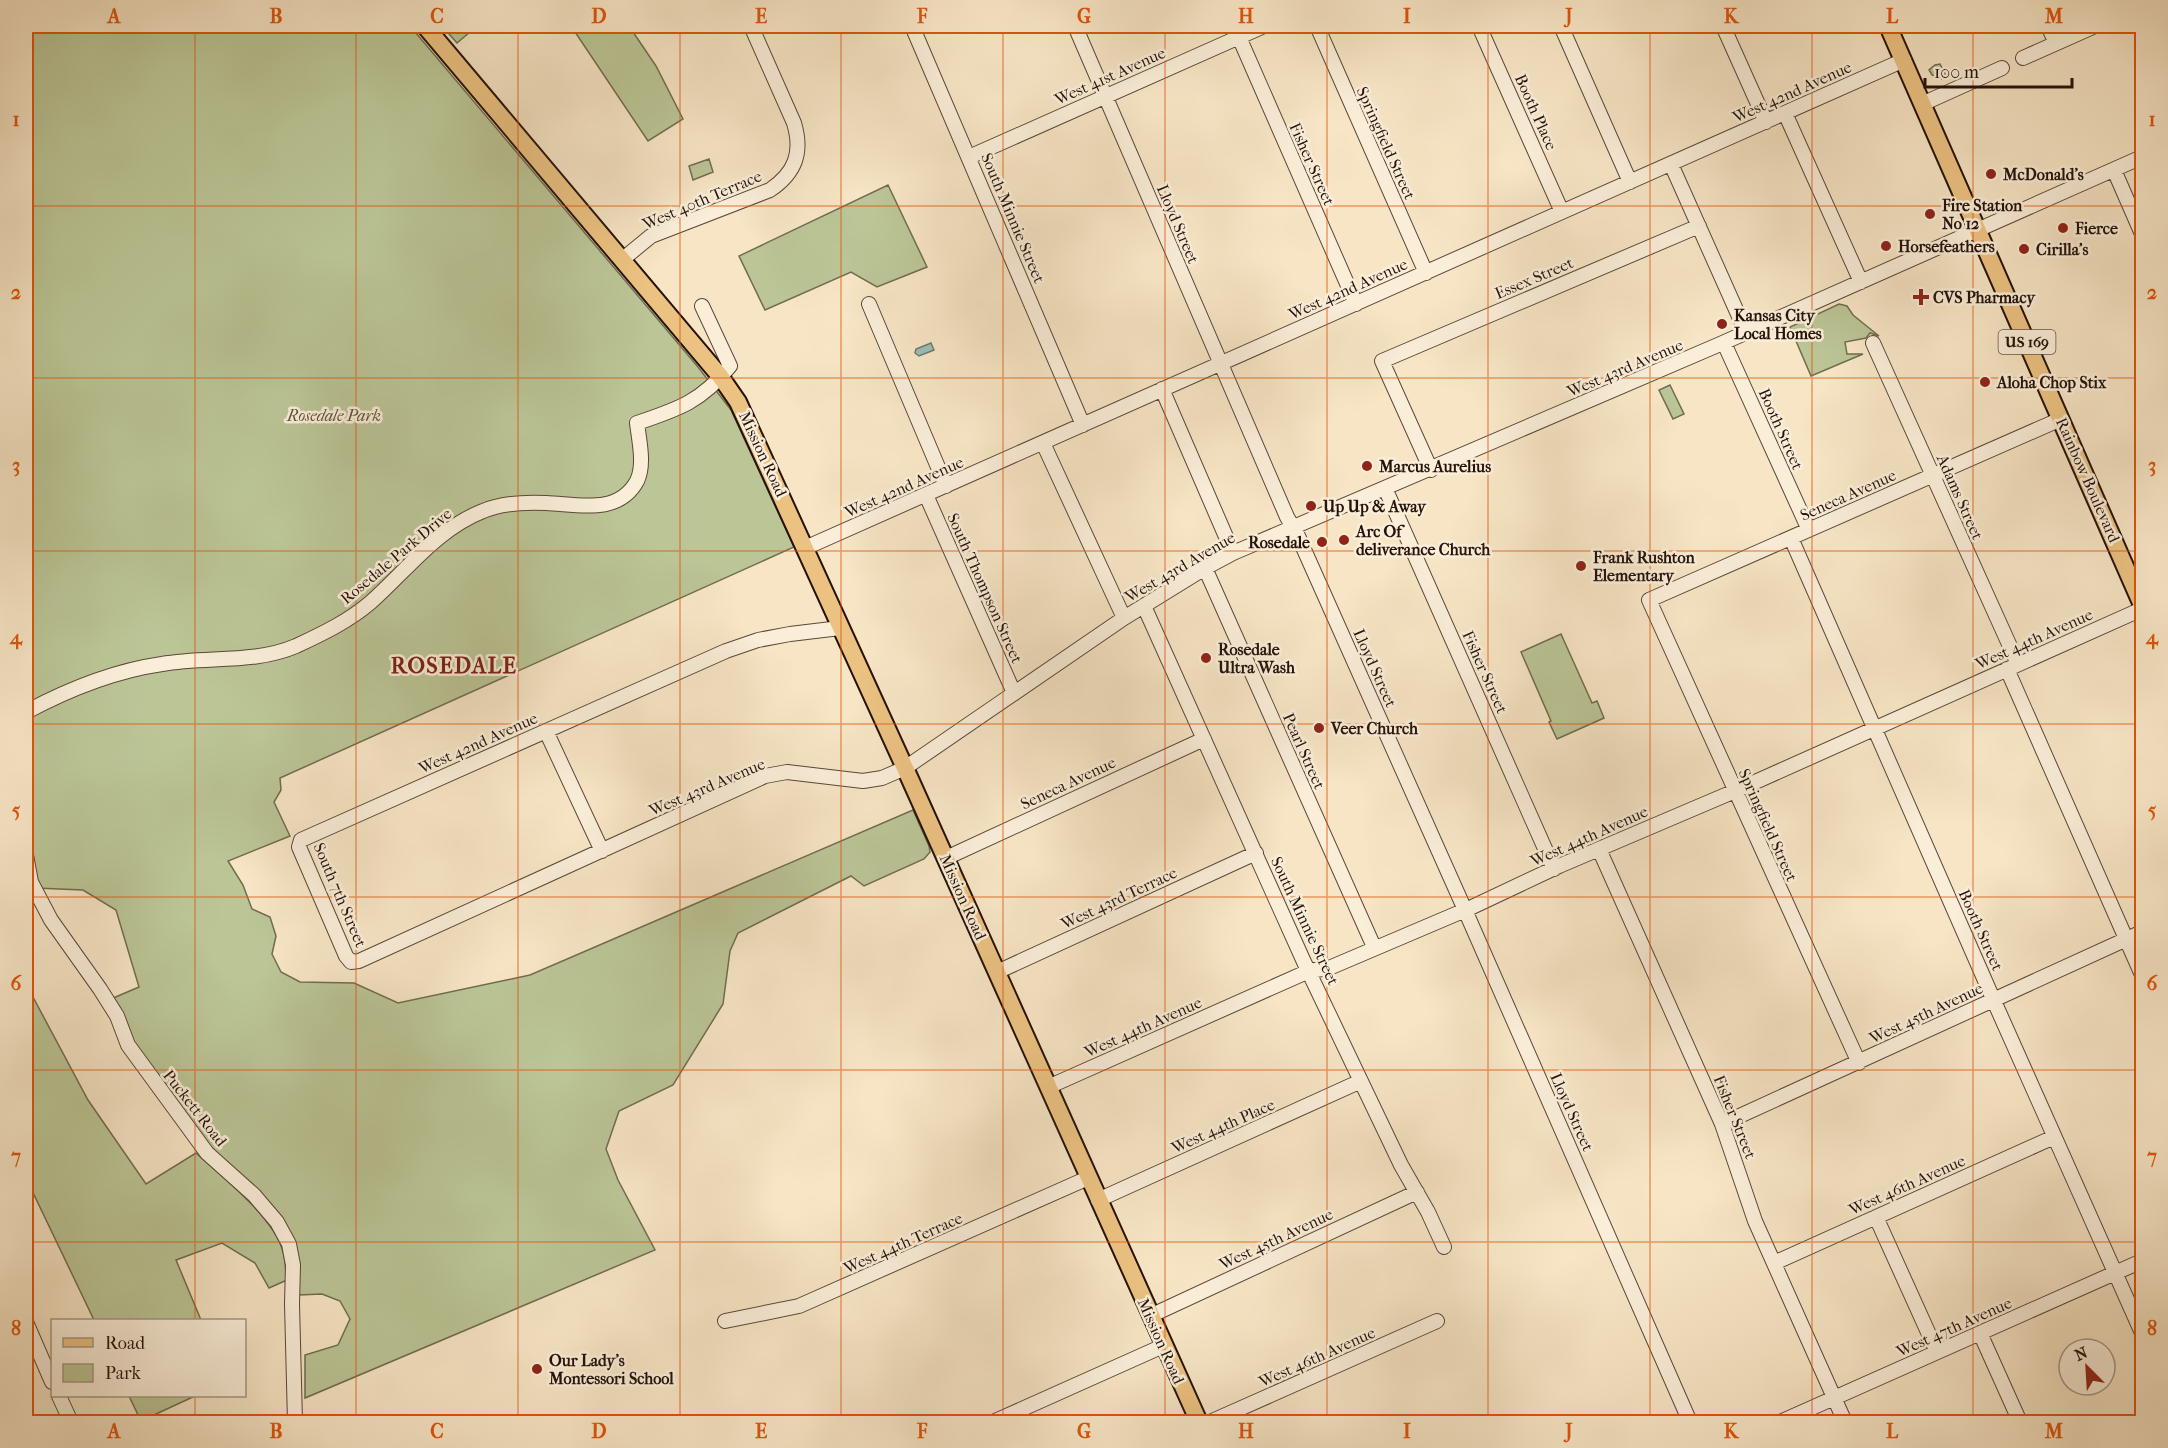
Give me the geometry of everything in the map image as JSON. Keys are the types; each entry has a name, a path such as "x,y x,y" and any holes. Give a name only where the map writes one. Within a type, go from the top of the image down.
{"main road":[{"name":"Mission Road","path":"425,26 623,259 720,376 738,402 946,858 1198,1422"},
{"name":"Rainbow Boulevard","path":"1888,26 2142,607"}],"street":[{"name":"West 40th Terrace","path":"623,259 651,236 770,190 784,181 792,168 798,155 797,134 752,26"},
{"name":"South Minnie Street","path":"912,26 1083,425"},
{"name":"Lloyd Street","path":"1075,26 1291,527 1298,536 1466,910 1690,1422"},
{"name":"West 41st Avenue","path":"969,157 1262,26"},
{"name":"Springfield Street","path":"1317,26 1426,273"},
{"name":"Booth Place","path":"1479,26 1562,212"},
{"path":"1562,26 1630,183"},
{"path":"1723,26 1766,122"},
{"path":"2048,26 2056,43"},
{"path":"2023,58 2095,26"},
{"name":"Fisher Street","path":"1239,37 1356,304"},
{"name":"West 42nd Avenue","path":"805,548 1904,60"},
{"path":"1922,104 2002,68"},
{"path":"1785,113 1861,282"},
{"name":"West 43rd Avenue","path":"351,962 359,961 765,776 787,772 863,781 882,778 905,768 1124,618 1204,568 1233,553 1724,343 2142,157"},
{"path":"1671,164 1746,332"},
{"path":"2114,170 2142,234"},
{"name":"Essex Street","path":"1431,470 1382,361 1699,226"},
{"path":"869,304 946,486"},
{"path":"702,306 730,363 729,368 720,376"},
{"name":"Booth Street","path":"1724,343 1809,530"},
{"name":"Adams Street","path":"1873,343 1932,476 2142,975"},
{"name":"Rosedale Park Drive","path":"26,712 99,678 129,670 164,663 265,656 294,647 324,633 370,603 416,557 456,525 484,510 513,503 589,507 609,504 624,495 637,481 641,459 637,423 671,411 701,396 720,376"},
{"path":"1162,389 1233,553"},
{"name":"Seneca Avenue","path":"1649,600 2061,419"},
{"path":"1042,443 1124,618"},
{"name":"Fisher Street","path":"1385,488 1554,869"},
{"name":"South Thompson Street","path":"926,495 1014,693"},
{"name":"Booth Street","path":"1791,538 2142,1334"},
{"name":"Pearl Street","path":"1204,568 1374,947"},
{"name":"Springfield Street","path":"1649,600 1858,1063"},
{"name":"South Minnie Street","path":"1144,606 1303,961 1310,971 1401,1165 1444,1247"},
{"name":"West 44th Avenue","path":"1048,1087 1310,971 1329,968 1466,910 2142,607"},
{"name":"West 42nd Avenue","path":"301,840 726,651 758,640 840,628"},
{"path":"546,731 602,851"},
{"name":"Seneca Avenue","path":"946,858 1204,739"},
{"name":"South 7th Street","path":"301,840 299,847 346,956 351,962"},
{"name":"Fisher Street","path":"1599,849 1722,1124 1755,1221 1845,1422"},
{"name":"West 43rd Terrace","path":"996,972 1256,853"},
{"name":"Puckett Road","path":"26,855 31,882 51,921 117,1016 133,1053 207,1153 254,1195 277,1222 289,1244 293,1265 295,1422"},
{"name":"West 45th Avenue","path":"1722,1124 2142,932"},
{"name":"West 44th Place","path":"1098,1200 1361,1081"},
{"name":"West 46th Avenue","path":"1774,1263 2054,1137"},
{"name":"West 44th Terrace","path":"725,1321 800,1306 1088,1178"},
{"name":"West 45th Avenue","path":"1150,1316 1417,1192"},
{"path":"1876,1217 1937,1352"},
{"name":"West 47th Avenue","path":"1780,1422 2142,1261"},
{"name":"West 46th Avenue","path":"1210,1422 1437,1321"},
{"path":"26,1322 51,1380"},
{"path":"1980,1333 2020,1422"},
{"path":"993,1422 1163,1346"},
{"path":"60,1397 71,1422"}],"green space":[{"name":"Rosedale Park","path":"26,26 410,26 698,367 731,410 794,547 280,778 281,790 274,802 290,836 228,861 243,885 252,909 270,917 276,936 272,954 281,972 300,982 354,983 398,1003 530,975 913,810 929,846 930,852 924,859 864,886 851,876 738,933 730,951 723,1004 673,1085 619,1111 606,1149 618,1180 655,1250 305,1398 305,1355 338,1345 350,1319 340,1301 322,1294 299,1295 280,1221 204,1142 132,1044 111,999 139,987 116,910 83,890 35,888 26,855"},
{"path":"442,26 477,26 457,43"},
{"path":"571,26 629,26 656,66 683,119 648,141"},
{"path":"1940,64 1945,74 1941,79 1932,75 1929,70"},
{"path":"709,159 713,172 693,180 689,166"},
{"path":"888,185 927,267 877,287 851,272 765,310 739,256"},
{"path":"1839,304 1847,306 1853,315 1879,336 1870,333 1866,338 1845,342 1847,354 1863,354 1811,376 1790,327"},
{"path":"1670,385 1684,414 1673,419 1659,390"},
{"path":"1561,634 1592,703 1597,701 1604,718 1557,739 1521,652"},
{"path":"26,984 88,1100 146,1184 196,1153 246,1198 270,1225 283,1252 287,1280 269,1288 255,1263 222,1243 176,1260 201,1319 94,1319 26,1178"},
{"path":"129,1397 193,1397 141,1421"}],"water":[{"path":"931,343 934,350 919,356 915,353 916,349"}],"place":[{"name":"McDonald's","path":"1991,174"},
{"name":"Fire Station No 12","path":"1930,214"},
{"name":"Fierce","path":"2063,228"},
{"name":"Horsefeathers","path":"1886,246"},
{"name":"Cirilla's","path":"2024,249"},
{"name":"CVS Pharmacy","path":"1921,297"},
{"name":"Kansas City Local Homes","path":"1722,324"},
{"name":"Aloha Chop Stix","path":"1985,382"},
{"name":"Marcus Aurelius","path":"1367,466"},
{"name":"Up Up & Away","path":"1311,506"},
{"name":"Arc Of deliverance Church","path":"1344,540"},
{"name":"Rosedale","path":"1322,542"},
{"name":"Frank Rushton Elementary","path":"1581,566"},
{"name":"Rosedale Ultra Wash","path":"1206,658"},
{"name":"Veer Church","path":"1319,728"},
{"name":"Our Lady's Montessori School","path":"537,1369"}],"district":[{"name":"ROSEDALE","path":"454,666"}]}
